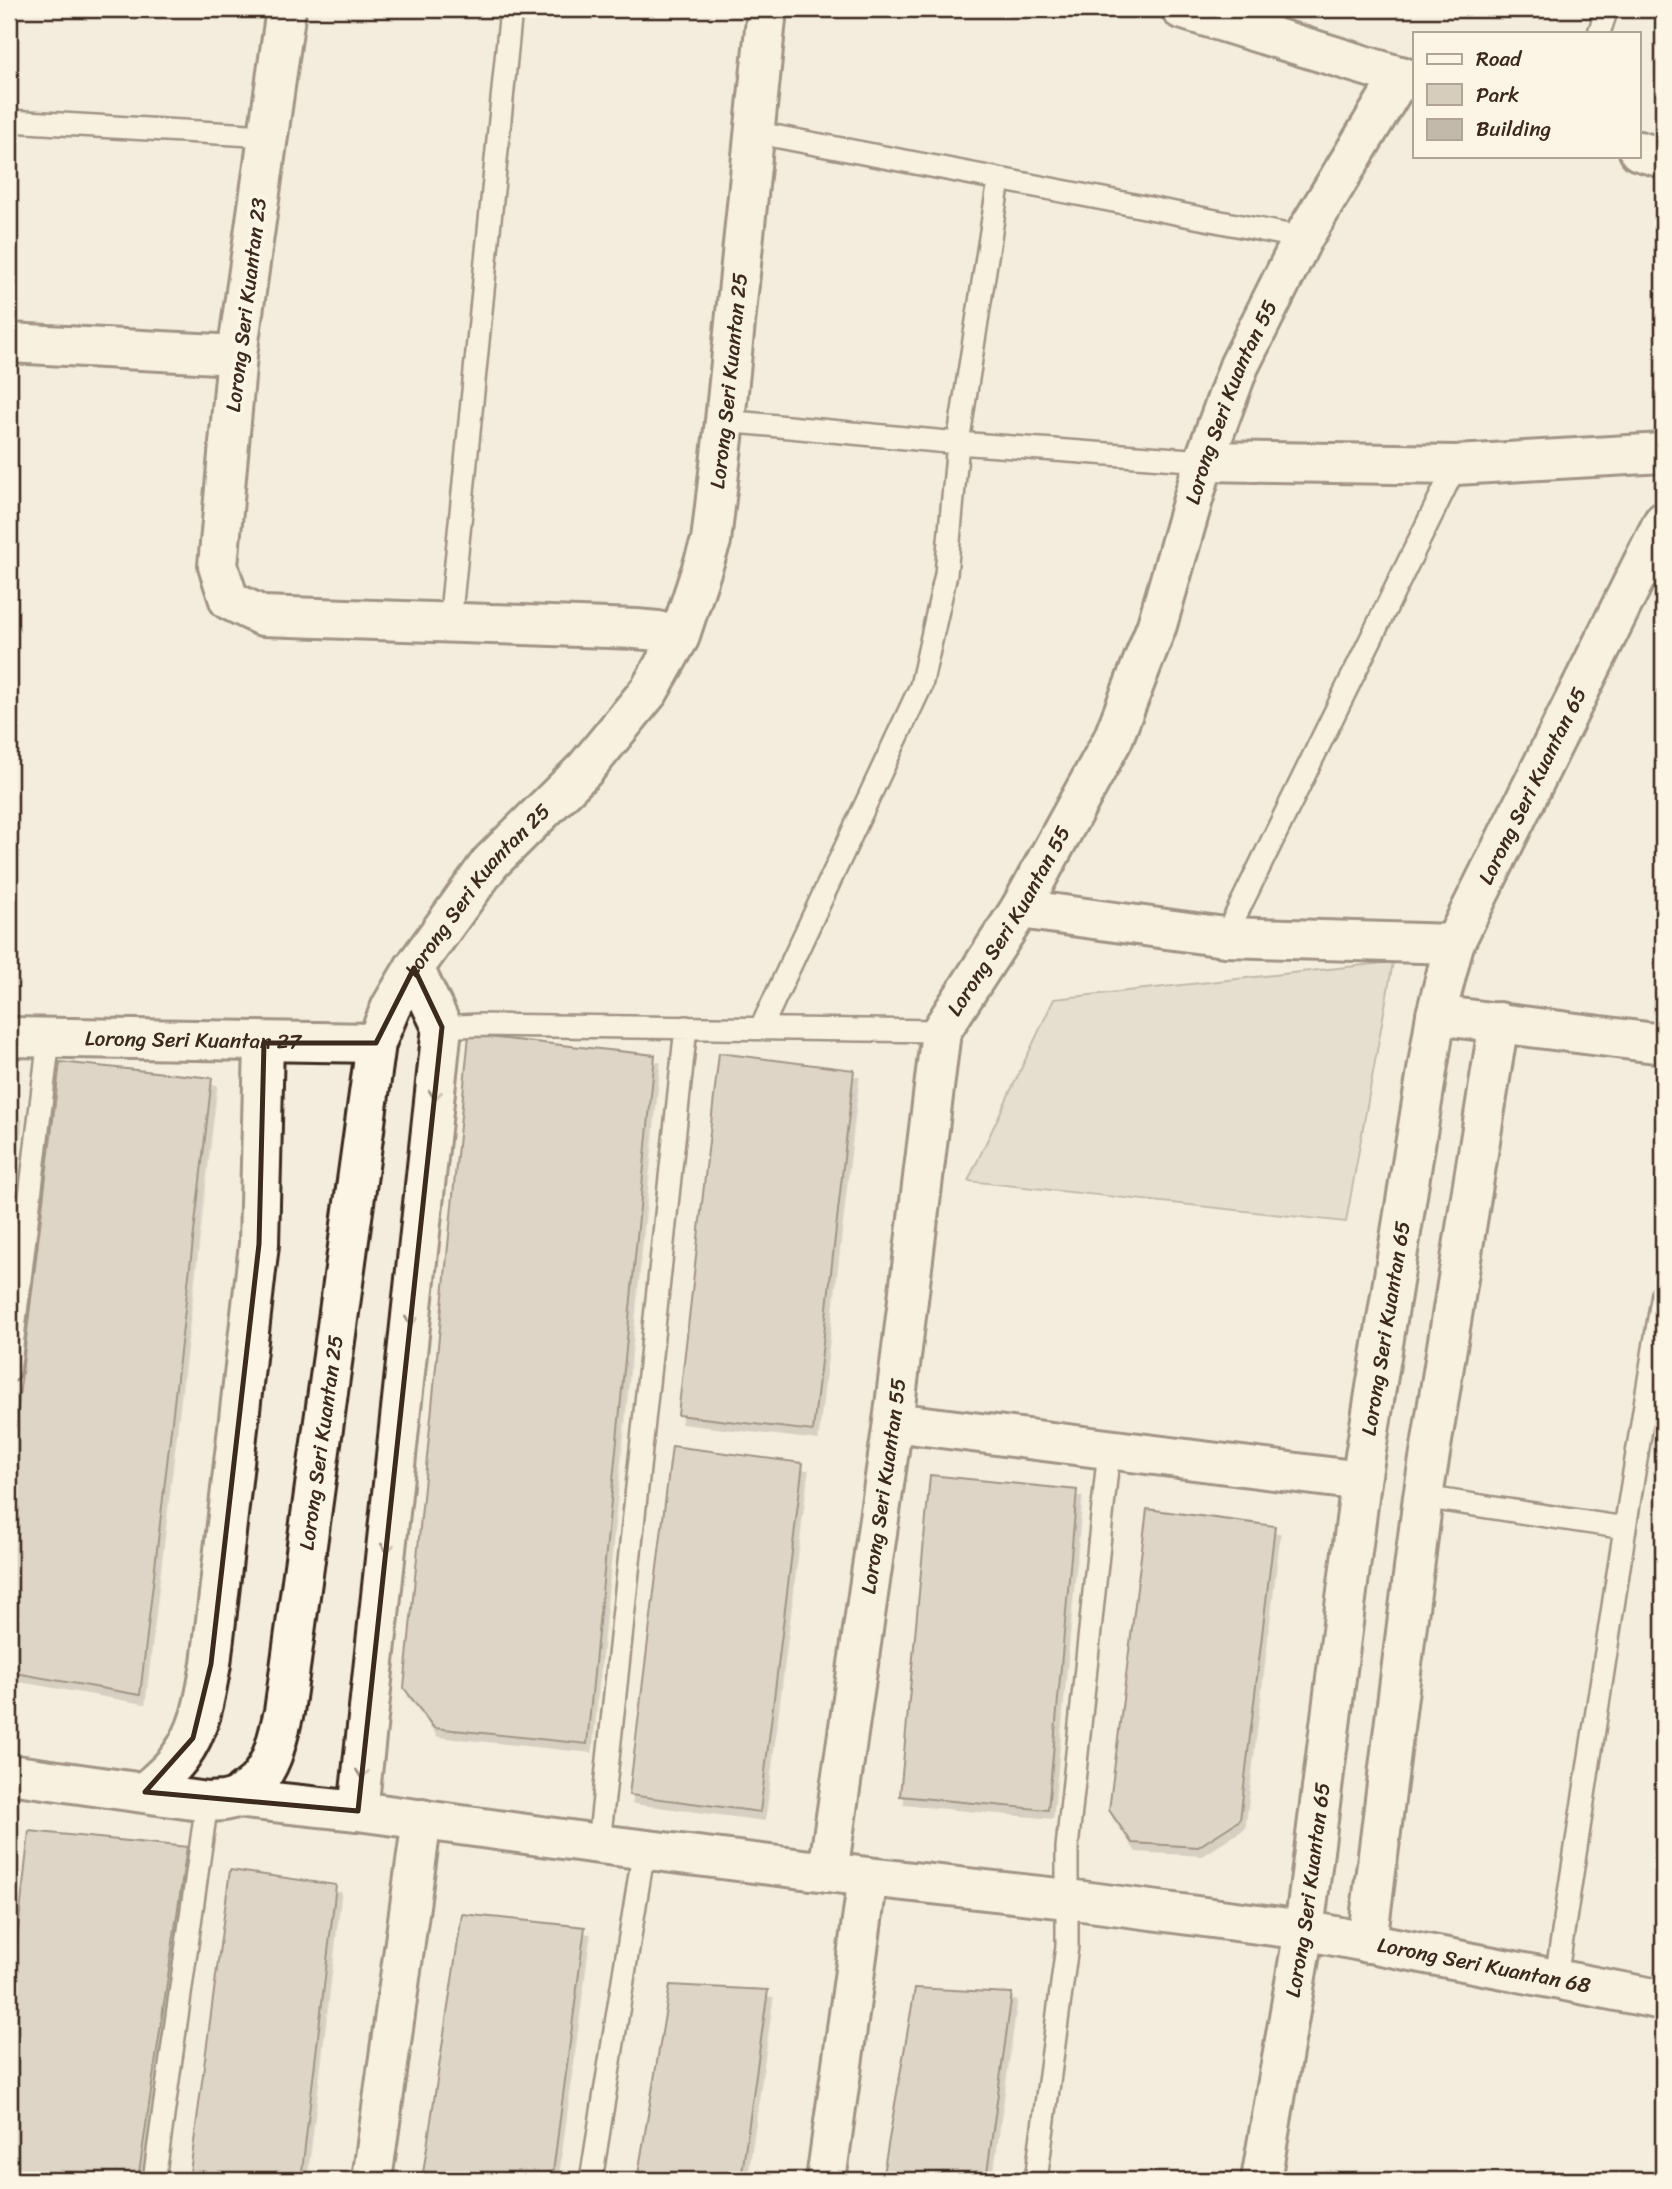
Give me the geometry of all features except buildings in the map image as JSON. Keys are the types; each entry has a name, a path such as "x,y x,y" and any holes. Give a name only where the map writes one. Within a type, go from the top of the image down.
{"street":[{"name":"Lorong Seri Kuantan 23","path":"286,9 237,355 218,566 229,600 262,616 450,623"},
{"name":"Lorong Seri Kuantan 25","path":"222,1800 258,1781 276,1743 284,1712 376,1043 391,1007 414,968 490,863 585,769 649,691 679,638 711,541 767,9"},
{"path":"1181,9 1408,78"},
{"name":"Lorong Seri Kuantan 55","path":"828,1872 893,1422 941,1031 1020,909 1113,738 1157,625 1204,461 1239,366 1303,238 1408,78"},
{"path":"1640,151 1663,158"},
{"path":"9,343 237,355"},
{"path":"1204,461 1456,465 1663,453"},
{"name":"Lorong Seri Kuantan 65","path":"1261,2180 1304,1930 1361,1481 1436,1015 1454,944 1663,522"},
{"path":"450,623 636,629 658,631 679,638"},
{"path":"1020,909 1225,937 1454,944"},
{"path":"358,1811 442,1027 414,968"},
{"path":"1436,1015 1663,1044"},
{"path":"1367,1943 1423,1497 1499,1022"},
{"name":"Lorong Seri Kuantan 27","path":"9,1037 376,1043"},
{"path":"145,1793 179,1759 193,1738 204,1707 211,1664 259,1244 264,1043"},
{"path":"893,1422 1361,1481"},
{"name":"Lorong Seri Kuantan 68","path":"9,1774 145,1793 358,1811 599,1844 1304,1930 1663,2000"},
{"path":"372,2180 422,1819"},
{"path":"826,2180 868,1877"}],"lane":[{"path":"450,623 511,9"},
{"path":"1599,32 1607,9"},
{"path":"9,121 268,136"},
{"path":"753,132 1303,238"},
{"path":"761,1028 920,686 946,574 958,443 999,180"},
{"path":"725,421 958,443 1204,461"},
{"path":"1225,937 1456,465"},
{"path":"442,1027 478,1025 941,1031"},
{"path":"599,1844 686,1027"},
{"path":"9,1371 49,1038"},
{"path":"1556,1978 1663,1293"},
{"path":"1036,2180 1067,1946 1066,1847 1109,1450"},
{"path":"1423,1497 1625,1528"},
{"path":"154,2180 222,1800"},
{"path":"591,2180 644,1849"}],"highlighted area":[{"path":"414,968 442,1027 358,1811 145,1792 193,1738 211,1664 259,1244 264,1043 376,1043"}],"green space":[{"path":"1393,962 1346,1222 968,1181 1054,999"}]}
